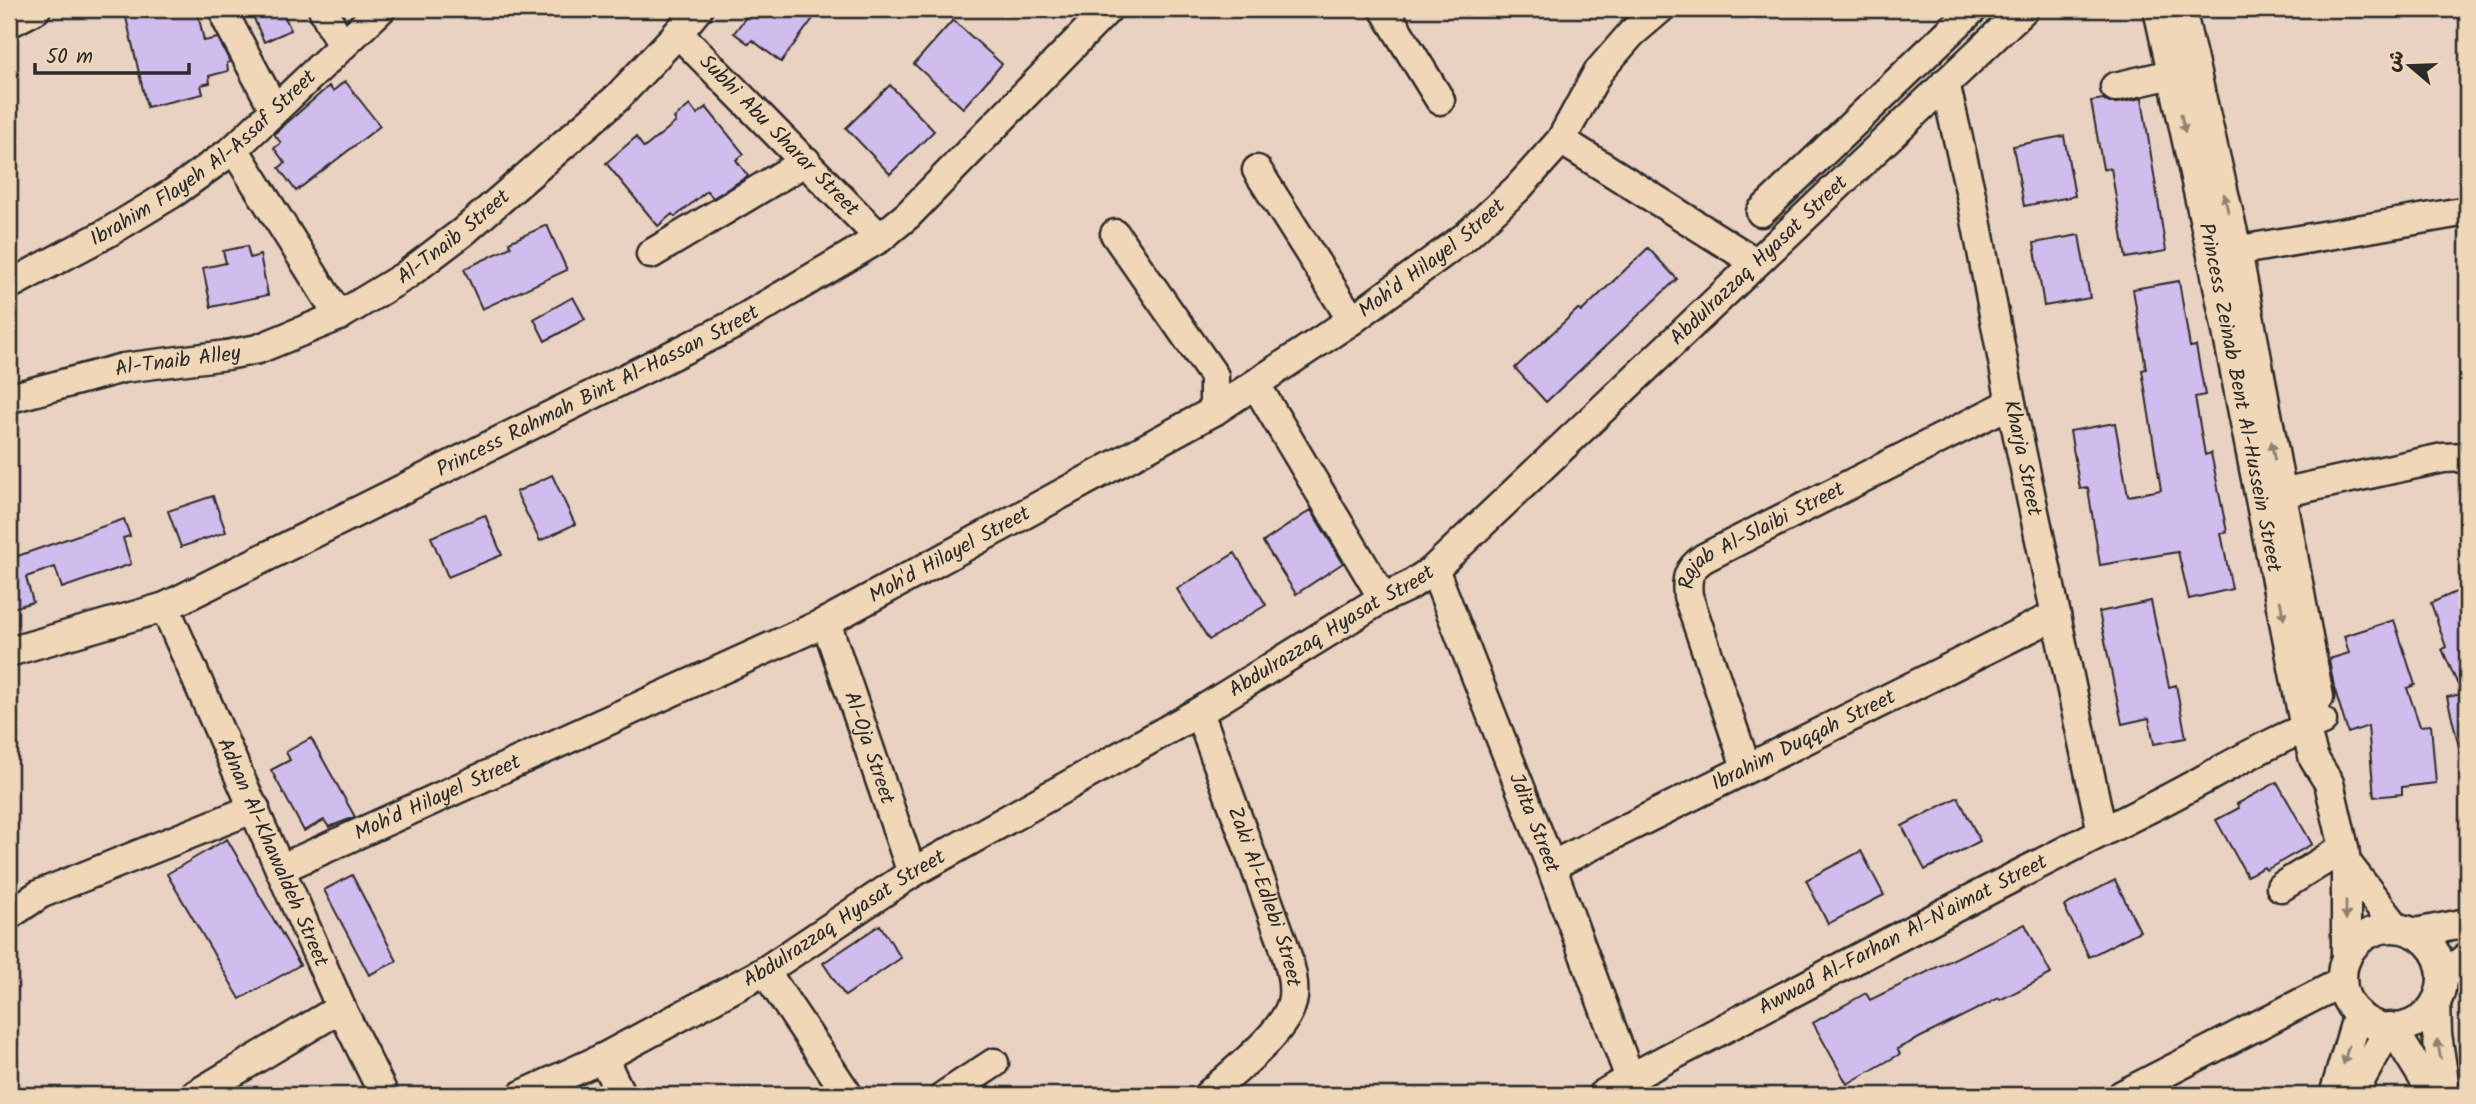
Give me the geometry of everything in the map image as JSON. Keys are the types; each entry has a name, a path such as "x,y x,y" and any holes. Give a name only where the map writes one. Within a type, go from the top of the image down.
{"street":[{"path":"9,23 36,9"},
{"path":"323,9 341,45"},
{"name":"Ibrahim Flayeh Al-Assaf Street","path":"9,285 118,227 173,193 234,149 381,9"},
{"name":"Al-Tnaib Street","path":"339,316 405,276 463,232 617,98 698,9"},
{"name":"Princess Rahmah Bint Al-Hassan Street","path":"9,652 165,607 731,326 880,238 908,215 1108,9"},
{"path":"1384,9 1440,100"},
{"path":"1598,72 1627,9"},
{"name":"Moh'd Hilayel Street","path":"279,869 826,622 1214,411 1256,385 1352,320 1465,237 1518,188 1561,140 1598,72 1632,33 1660,9"},
{"path":"1761,212 1973,9"},
{"name":"Abdulrazzaq Hyasat Street","path":"522,1095 603,1058 765,971 912,873 1199,712 1434,569 2024,9"},
{"name":"Princess Zeinab Bent Al-Hussein Street","path":"2158,9 2172,74 2225,252 2281,493 2317,735 2318,768 2329,783 2345,855 2344,970"},
{"name":"Princess Zeinab Bent Al-Hussein Street","path":"2181,9 2317,735"},
{"path":"227,20 274,109"},
{"name":"Subhi Abu Sharar Street","path":"678,33 880,238"},
{"path":"2115,87 2172,74"},
{"name":"Kharja Street","path":"1945,83 1972,199 2011,403 2102,832"},
{"path":"1561,140 1755,262"},
{"path":"234,149 339,316"},
{"path":"651,254 806,161"},
{"path":"1257,170 1352,320"},
{"path":"2225,252 2467,211"},
{"path":"1115,234 1214,376 1214,411"},
{"name":"Al-Tnaib Alley","path":"13,397 123,368 258,349 339,316"},
{"path":"1256,385 1383,598"},
{"name":"Rajab Al-Slaibi Street","path":"1746,767 1688,596 1686,582 1689,572 1704,558 2011,403"},
{"path":"2281,493 2442,458 2467,457"},
{"name":"Jdita Street","path":"1434,569 1630,1078"},
{"name":"Adnan Al-Khawaldeh Street","path":"165,607 341,1008 384,1095"},
{"name":"Ibrahim Duqqah Street","path":"1550,866 2056,615"},
{"name":"Al-Oja Street","path":"826,622 912,873"},
{"name":"Zaki Al-Edlebi Street","path":"1199,712 1283,943 1292,972 1293,999 1286,1016 1274,1033 1208,1095"},
{"name":"Awwad Al-Farhan Al-N'aimat Street","path":"1602,1095 2027,869 2206,780 2235,761 2317,735"},
{"path":"9,915 40,894 255,808"},
{"path":"2281,887 2345,855"},
{"name":"Princess Zeinab Bent Al-Hussein Street","path":"2345,855 2406,930"},
{"path":"2467,923 2406,930 2376,930 2358,941 2344,970 2347,999 2358,1014 2369,1022 2393,1028 2418,1020 2439,989 2467,957"},
{"path":"2406,930 2435,951 2440,964 2437,1034 2446,1095"},
{"path":"2122,1095 2344,970"},
{"path":"765,971 848,1095"},
{"path":"195,1095 341,1008"},
{"path":"2334,1095 2358,1014"},
{"path":"2352,1095 2393,1028"},
{"path":"2393,1028 2434,1095"},
{"path":"603,1058 621,1095"},
{"path":"945,1095 995,1063"}],"building":[{"path":"124,9 197,9 204,41 218,38 230,62 227,63 228,71 209,76 210,83 201,85 203,94 147,107"},
{"path":"250,9 281,9 291,30 264,42"},
{"path":"752,9 820,9 781,62 752,40 749,44 734,33"},
{"path":"953,20 1002,64 963,108 914,64"},
{"path":"345,81 380,126 296,191 279,168 285,163 274,148 281,143 274,134 329,86 333,91"},
{"path":"890,85 934,131 890,174 846,128"},
{"path":"2142,98 2166,251 2126,258 2111,168 2103,169 2091,101 2103,99 2109,103 2118,103"},
{"path":"690,105 697,114 706,107 744,154 736,160 748,176 713,198 707,191 675,217 672,214 658,226 606,163 636,137 644,148 676,122 674,118"},
{"path":"2064,136 2075,196 2024,206 2013,146"},
{"path":"547,225 567,270 482,309 464,269 511,247 509,242"},
{"path":"2079,235 2090,298 2044,306 2034,243"},
{"path":"247,246 250,258 260,255 268,295 211,307 203,268 226,263 223,251"},
{"path":"1648,248 1677,279 1546,402 1515,368 1578,309 1581,312"},
{"path":"2179,281 2190,347 2196,346 2205,395 2195,397 2205,455 2211,453 2227,532 2221,533 2232,589 2189,599 2178,552 2100,565 2088,488 2080,489 2070,431 2115,423 2128,496 2161,490 2142,370 2146,369 2133,289"},
{"path":"573,297 585,319 545,341 534,319"},
{"path":"552,475 575,524 540,541 516,492"},
{"path":"213,496 226,532 181,547 168,511"},
{"path":"1311,510 1343,563 1296,594 1263,542"},
{"path":"485,515 502,555 448,577 431,537"},
{"path":"124,519 130,536 123,538 131,564 62,588 55,567 26,577 33,602 9,609 9,559"},
{"path":"1235,553 1266,605 1209,640 1177,589"},
{"path":"2467,587 2467,754 2461,755 2447,697 2462,694 2442,649 2446,647 2431,603"},
{"path":"2151,601 2169,687 2176,685 2186,738 2154,744 2149,718 2122,724 2099,612"},
{"path":"2394,620 2415,685 2407,688 2420,726 2431,725 2436,783 2402,787 2402,794 2374,797 2368,726 2348,733 2334,687 2329,659 2349,653 2344,636"},
{"path":"311,738 355,817 329,827 324,820 304,831 271,770 290,760 286,752"},
{"path":"2277,782 2312,844 2266,870 2264,867 2247,876 2216,820 2239,808 2237,804"},
{"path":"1958,797 1980,841 1925,870 1902,826"},
{"path":"227,839 300,965 240,999 167,874"},
{"path":"1861,851 1884,895 1828,924 1806,880"},
{"path":"352,875 397,961 369,975 324,890"},
{"path":"2115,880 2140,931 2089,957 2064,906"},
{"path":"2025,924 2051,974 1897,1049 1900,1054 1847,1084 1813,1023 1866,993 1870,1000"},
{"path":"880,925 901,958 845,996 823,963"}]}
